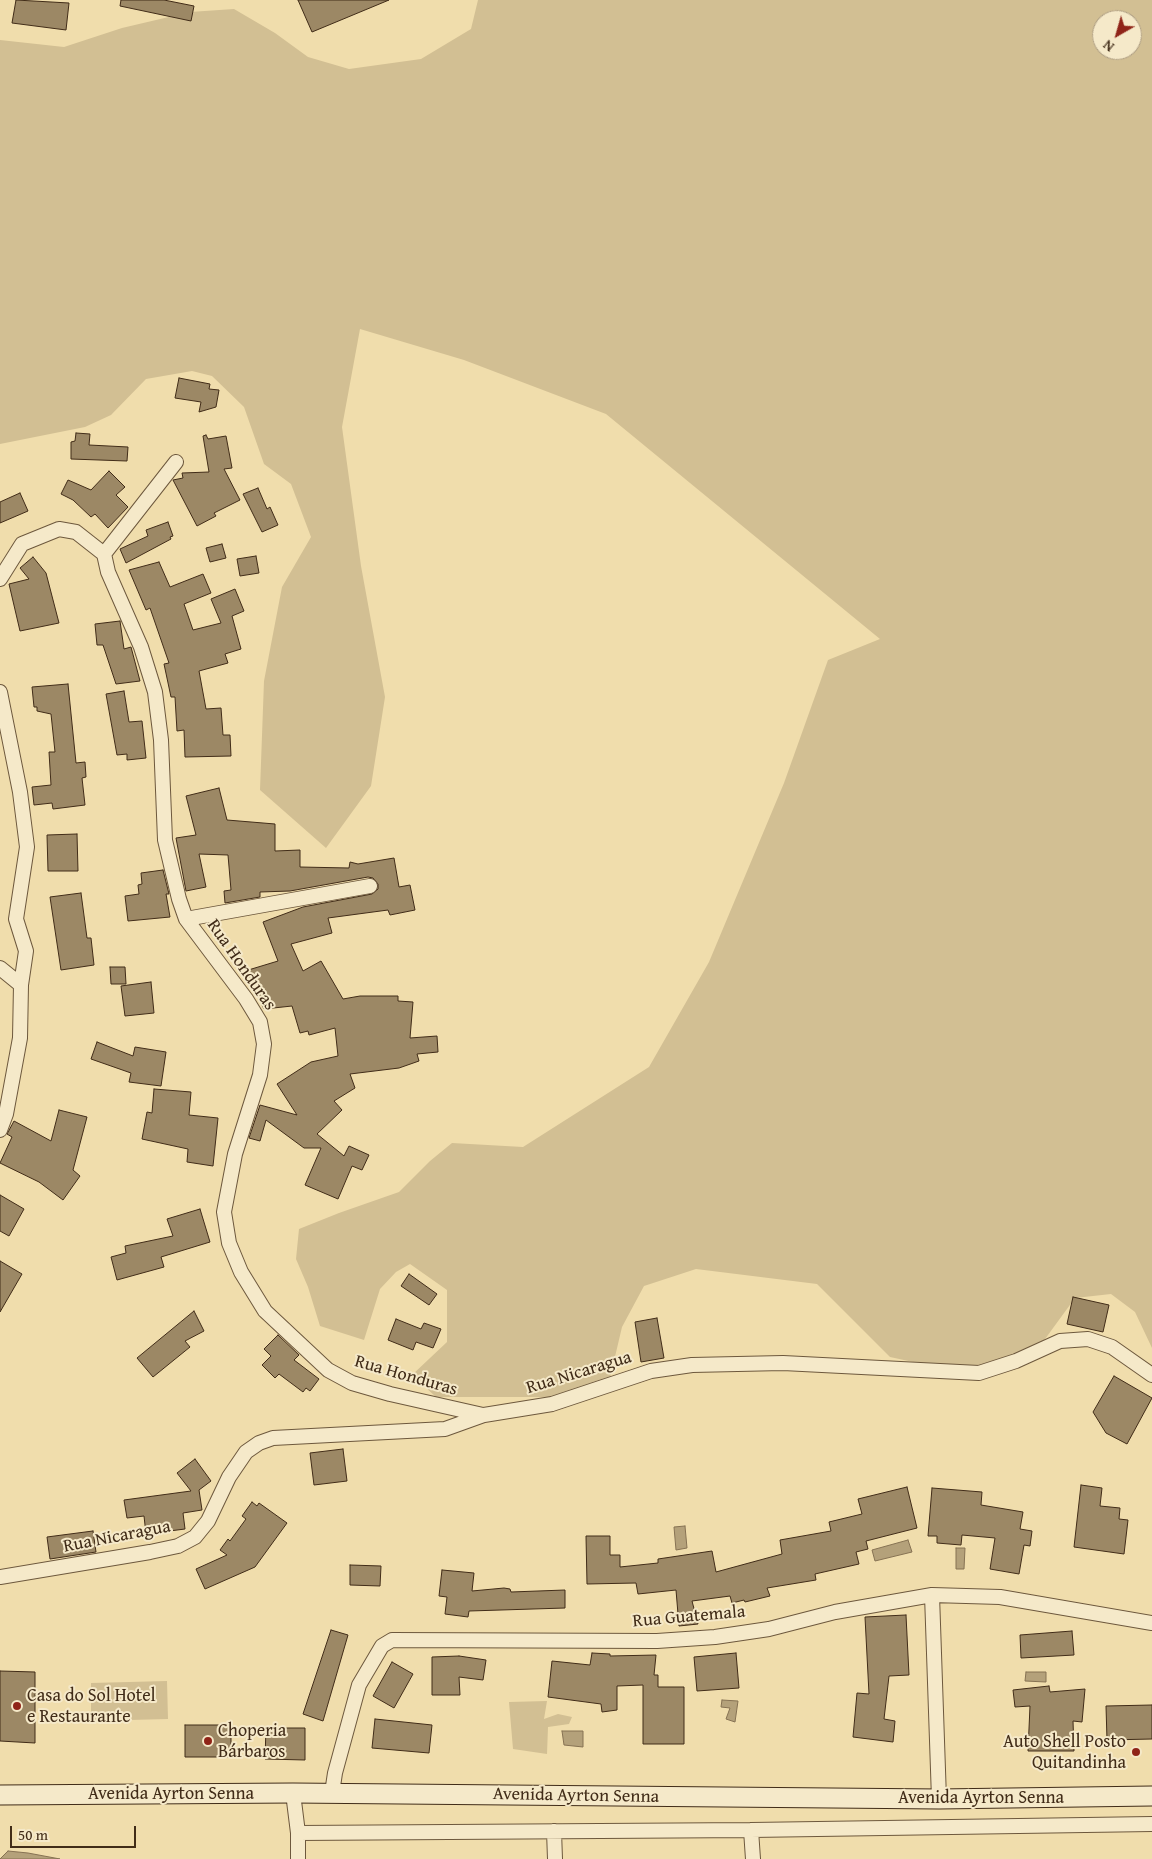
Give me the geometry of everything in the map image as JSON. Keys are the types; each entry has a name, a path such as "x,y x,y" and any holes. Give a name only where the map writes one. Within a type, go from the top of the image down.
{"main road":[{"name":"Avenida Ayrton Senna","path":"0,1795 332,1793 939,1798 1152,1796"}],"street":[{"path":"0,579 22,544 59,529 76,532 104,554 176,462"},
{"name":"Rua Honduras","path":"104,554 108,572 141,648 155,692 161,740 165,840 179,899 186,919 246,999 260,1022 264,1044 260,1075 235,1154 224,1212 228,1243 241,1272 265,1311 328,1370 352,1382 390,1394 484,1415"},
{"path":"0,692 20,792 27,847 16,919 26,951 21,985 20,1038 6,1114 0,1130"},
{"path":"186,919 370,886"},
{"path":"0,968 21,985"},
{"name":"Rua Nicaragua","path":"0,1577 150,1552 178,1546 196,1537 208,1521 229,1477 246,1452 258,1443 273,1438 445,1429 484,1415 552,1404 651,1370 692,1365 783,1362 979,1373 1016,1361 1060,1341 1088,1339 1112,1348 1152,1375"},
{"path":"932,1595 939,1798"},
{"name":"Rua Guatemala","path":"332,1793 335,1773 359,1685 382,1646 392,1640 657,1641 705,1638 769,1629 835,1612 932,1595 1000,1598 1152,1623"},
{"path":"293,1793 298,1833 298,1859"},
{"path":"298,1833 751,1830 1152,1824"},
{"path":"751,1830 753,1859"},
{"path":"554,1831 555,1859"}],"shaded area":[{"path":"478,0 1152,0 1152,1348 1135,1312 1111,1294 1075,1298 1037,1350 964,1373 890,1357 817,1284 696,1269 644,1286 622,1327 610,1378 556,1397 436,1397 412,1375 447,1342 447,1290 410,1264 396,1272 380,1289 364,1340 320,1326 308,1287 296,1259 299,1229 399,1192 430,1161 452,1143 523,1147 649,1067 709,962 784,783 828,660 880,639 606,414 464,360 360,329 342,427 361,566 385,697 371,786 326,848 260,790 264,681 282,587 311,537 291,484 264,464 244,407 212,376 192,371 146,379 111,415 85,427 0,444 0,40 64,47 122,28 190,12 234,9 275,33 308,57 349,69 421,59 471,29"},
{"path":"685,1526 687,1548 676,1550 674,1527"},
{"path":"908,1540 912,1552 875,1561 872,1550"},
{"path":"956,1548 965,1548 964,1569 956,1569"},
{"path":"1026,1672 1046,1672 1046,1682 1025,1681"},
{"path":"167,1681 168,1719 91,1721 91,1683"},
{"path":"722,1700 738,1701 735,1722 726,1719 730,1708 721,1707"},
{"path":"547,1701 544,1719 558,1714 572,1717 569,1724 548,1727 547,1754 513,1749 509,1702"},
{"path":"562,1731 583,1731 583,1747 564,1745"},
{"path":"8,1851 28,1853 60,1859 0,1859"}],"building":[{"path":"16,0 69,3 66,30 12,23"},
{"path":"121,0 164,0 194,6 191,21 120,6"},
{"path":"298,0 389,0 312,32"},
{"path":"179,378 210,384 209,389 219,390 216,407 199,412 201,402 175,398"},
{"path":"76,433 90,434 89,445 128,447 127,461 71,459 71,442 75,441"},
{"path":"206,435 208,439 226,436 232,468 224,469 240,500 214,513 216,516 197,526 173,480 183,478 182,473 209,472 203,436"},
{"path":"109,471 125,487 116,495 128,507 108,528 95,514 91,517 73,500 61,494 68,480 91,490"},
{"path":"258,488 267,509 270,507 278,525 262,532 243,494"},
{"path":"20,493 28,511 0,523 0,502"},
{"path":"168,522 173,536 170,537 171,539 126,563 120,549 148,536 146,530"},
{"path":"222,544 226,558 210,562 206,548"},
{"path":"256,556 259,573 240,576 237,559"},
{"path":"33,557 46,573 59,623 20,631 9,584 29,579 20,568"},
{"path":"159,562 170,587 203,574 211,593 184,604 193,630 221,623 211,599 235,589 244,611 232,616 241,649 225,654 228,663 199,671 206,709 221,708 223,735 230,735 231,756 185,757 184,730 177,731 175,697 171,697 164,664 169,663 150,608 146,610 129,570"},
{"path":"120,621 124,649 131,647 140,681 116,684 103,645 97,645 95,624"},
{"path":"68,684 76,763 85,762 86,777 82,778 85,805 53,809 52,803 34,805 32,787 51,785 49,752 55,752 51,714 37,711 37,707 34,707 32,687"},
{"path":"124,691 129,722 142,721 146,758 127,760 127,754 117,755 106,694"},
{"path":"219,788 227,820 275,824 275,851 300,850 300,867 349,868 350,862 358,864 394,858 399,887 410,885 415,910 390,915 388,910 328,918 332,933 291,944 303,971 321,961 343,999 360,996 398,996 398,1001 413,1002 410,1038 437,1036 438,1052 417,1054 419,1061 399,1068 350,1074 355,1088 334,1101 342,1110 317,1134 344,1156 349,1146 369,1155 362,1170 352,1166 338,1199 305,1185 321,1148 304,1148 266,1120 260,1141 249,1138 260,1105 297,1115 277,1084 311,1062 338,1056 335,1028 309,1035 308,1031 300,1033 292,1006 264,1009 245,971 278,961 263,922 303,907 372,894 378,889 378,884 373,878 368,877 290,891 260,892 260,897 225,903 224,891 231,890 228,855 199,854 206,887 186,891 176,838 196,835 186,796"},
{"path":"77,834 78,871 48,871 47,835"},
{"path":"163,870 169,894 166,894 170,917 128,921 125,896 139,894 138,885 142,884 141,873"},
{"path":"81,893 87,938 91,938 94,965 61,970 50,897"},
{"path":"110,967 125,967 126,984 111,984"},
{"path":"151,982 154,1013 125,1016 121,986"},
{"path":"97,1042 133,1056 135,1047 166,1052 161,1086 129,1082 131,1073 91,1059"},
{"path":"154,1089 191,1092 189,1115 218,1118 213,1166 187,1162 188,1149 142,1139 147,1112 152,1113"},
{"path":"59,1110 87,1117 73,1170 80,1176 63,1200 39,1182 0,1163 12,1137 7,1134 14,1121 51,1141"},
{"path":"0,1195 24,1209 9,1236 0,1231"},
{"path":"200,1209 210,1242 161,1257 164,1267 117,1280 111,1257 126,1253 125,1246 173,1236 167,1219"},
{"path":"0,1261 22,1274 0,1312"},
{"path":"409,1274 437,1294 429,1305 401,1286"},
{"path":"1073,1297 1109,1305 1103,1332 1067,1324"},
{"path":"194,1311 204,1331 185,1341 190,1347 153,1377 137,1358"},
{"path":"657,1318 664,1358 641,1362 635,1322"},
{"path":"396,1319 421,1329 424,1323 441,1329 433,1348 416,1342 413,1350 388,1340"},
{"path":"278,1335 299,1355 294,1360 319,1379 310,1391 306,1388 303,1392 279,1374 275,1378 262,1365 271,1356 264,1349"},
{"path":"1114,1376 1152,1398 1127,1444 1106,1433 1093,1412"},
{"path":"343,1449 347,1481 314,1485 310,1453"},
{"path":"195,1459 211,1481 199,1490 202,1510 183,1513 185,1529 146,1534 144,1516 127,1518 124,1500 191,1491 177,1473"},
{"path":"1081,1485 1102,1488 1100,1506 1120,1508 1119,1519 1128,1520 1124,1554 1074,1547"},
{"path":"907,1487 917,1528 866,1541 868,1549 856,1552 859,1564 815,1574 816,1580 767,1588 770,1596 732,1603 730,1596 692,1601 698,1624 679,1626 676,1590 638,1594 636,1583 587,1584 586,1536 610,1536 610,1555 620,1555 620,1567 658,1563 658,1559 712,1551 716,1572 782,1554 780,1540 831,1531 829,1522 862,1514 858,1499"},
{"path":"932,1488 982,1492 981,1505 1023,1512 1020,1529 1032,1531 1030,1546 1024,1545 1019,1574 990,1569 995,1538 962,1535 961,1545 937,1543 937,1536 928,1536"},
{"path":"252,1502 257,1506 259,1503 287,1523 255,1567 205,1589 196,1569 227,1555 220,1550 228,1539 230,1541 246,1519 242,1516"},
{"path":"93,1531 96,1552 50,1559 47,1537"},
{"path":"350,1565 381,1566 380,1586 350,1585"},
{"path":"442,1570 474,1573 472,1591 504,1588 510,1589 511,1592 565,1590 565,1608 469,1611 468,1617 445,1614 447,1597 439,1596"},
{"path":"906,1615 909,1675 889,1676 884,1719 895,1721 893,1742 853,1737 857,1693 869,1694 865,1617"},
{"path":"331,1630 348,1635 323,1721 303,1714"},
{"path":"1072,1631 1074,1655 1021,1658 1020,1635"},
{"path":"592,1653 610,1654 610,1656 656,1655 654,1675 658,1675 658,1687 684,1687 684,1744 643,1744 643,1685 617,1686 617,1710 602,1712 601,1704 548,1697 552,1661 590,1665"},
{"path":"736,1653 739,1688 697,1691 694,1657"},
{"path":"459,1656 486,1660 483,1680 459,1677 460,1695 432,1695 432,1657"},
{"path":"392,1662 413,1674 394,1708 373,1696"},
{"name":"Casa do Sol Hotel e Restaurante","path":"0,1671 35,1672 35,1743 0,1741"},
{"path":"1049,1686 1050,1692 1085,1689 1082,1722 1073,1721 1074,1751 1028,1751 1030,1706 1015,1707 1013,1690"},
{"path":"1152,1705 1152,1739 1107,1740 1106,1706"},
{"path":"375,1719 432,1725 429,1753 372,1748"},
{"name":"Choperia Bárbaros","path":"185,1725 231,1725 231,1757 185,1757"},
{"path":"266,1728 305,1728 305,1760 265,1759"}],"place":[{"name":"Casa do Sol Hotel e Restaurante","path":"17,1706"},
{"name":"Choperia Bárbaros","path":"208,1741"},
{"name":"Auto Shell Posto Quitandinha","path":"1136,1752"}]}
